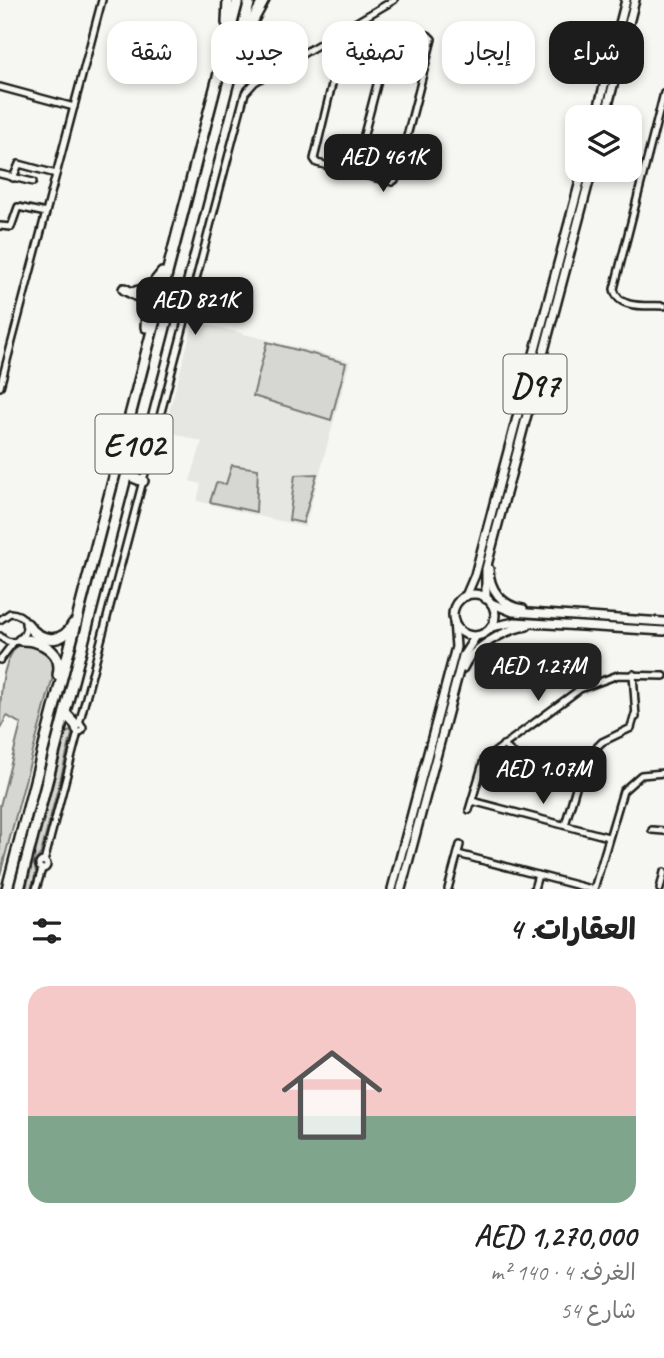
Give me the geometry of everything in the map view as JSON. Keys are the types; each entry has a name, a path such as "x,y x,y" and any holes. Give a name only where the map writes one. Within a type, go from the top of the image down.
{"highway":[{"path":"226,21 228,0"},
{"name":"E102","path":"233,21 238,0"},
{"name":"E102","path":"245,21 250,0"},
{"path":"253,21 264,0"},
{"name":"E102","path":"4,889 16,852 169,256 216,84"},
{"name":"E102","path":"19,889 228,84"},
{"path":"144,353 147,313 143,299 128,290 150,288 169,256"},
{"path":"142,484 133,474 145,423 144,410"},
{"path":"108,546 116,533 129,487 142,484"},
{"path":"27,624 34,633 47,639 61,637 71,628 105,512"},
{"path":"18,641 32,641 47,648 56,655 60,664 36,760 36,776"},
{"path":"60,732 77,727 65,713"}],"main road":[{"path":"599,105 626,0"},
{"path":"608,105 635,0"},
{"name":"D97","path":"466,596 475,575 580,182"},
{"name":"D97","path":"489,601 484,581 489,559 589,182"},
{"path":"489,559 490,579 499,597 513,607 543,614"},
{"path":"392,889 456,647 454,621 457,604 466,596 477,595 509,612 664,622"},
{"path":"489,601 495,615 491,627"},
{"path":"454,621 463,633 476,636"},
{"path":"401,889 464,652 476,636 491,627 510,621 664,631"},
{"path":"454,688 467,660 475,652 514,629 548,624"}],"street":[{"path":"0,387 102,0"},
{"path":"36,889 42,869 39,864 44,862 77,727 245,93 255,82 392,0"},
{"path":"366,17 368,21"},
{"path":"428,35 432,39 428,55"},
{"path":"332,84 313,157 317,163 390,182 396,179 420,84"},
{"path":"354,173 377,84"},
{"path":"0,87 74,107"},
{"path":"664,93 614,289 617,298 624,303 664,306"},
{"path":"13,177 18,164 56,174"},
{"path":"0,174 30,181 32,167"},
{"path":"0,226 11,227 19,207 46,213"},
{"path":"0,660 26,634 27,624 18,614 2,616"},
{"path":"0,635 6,641 18,641"},
{"path":"469,810 481,764 580,690 609,677 633,674 664,676"},
{"path":"565,825 578,773 592,750 633,726 633,674"},
{"path":"503,745 516,756 578,773"},
{"path":"458,854 593,889 619,799 628,784 644,774 664,773"},
{"path":"472,801 608,837"},
{"path":"652,830 664,831"},
{"path":"448,889 460,845"},
{"path":"660,889 664,872"},
{"path":"534,889 538,875"}],"shaded area":[{"path":"194,321 350,361 305,527 197,501 201,484 190,481 202,442 164,430"},
{"path":"267,342 346,363 331,420 253,396"},
{"path":"232,465 258,469 256,512 210,502 216,483 226,484"},
{"path":"317,474 303,523 289,520 295,475"},
{"path":"18,645 31,646 42,651 50,658 55,669 0,875 0,806 21,724 7,716 0,729 1,695 4,672"},
{"path":"70,731 72,734 41,853 34,863 36,873 31,889 26,889 66,733"}]}
